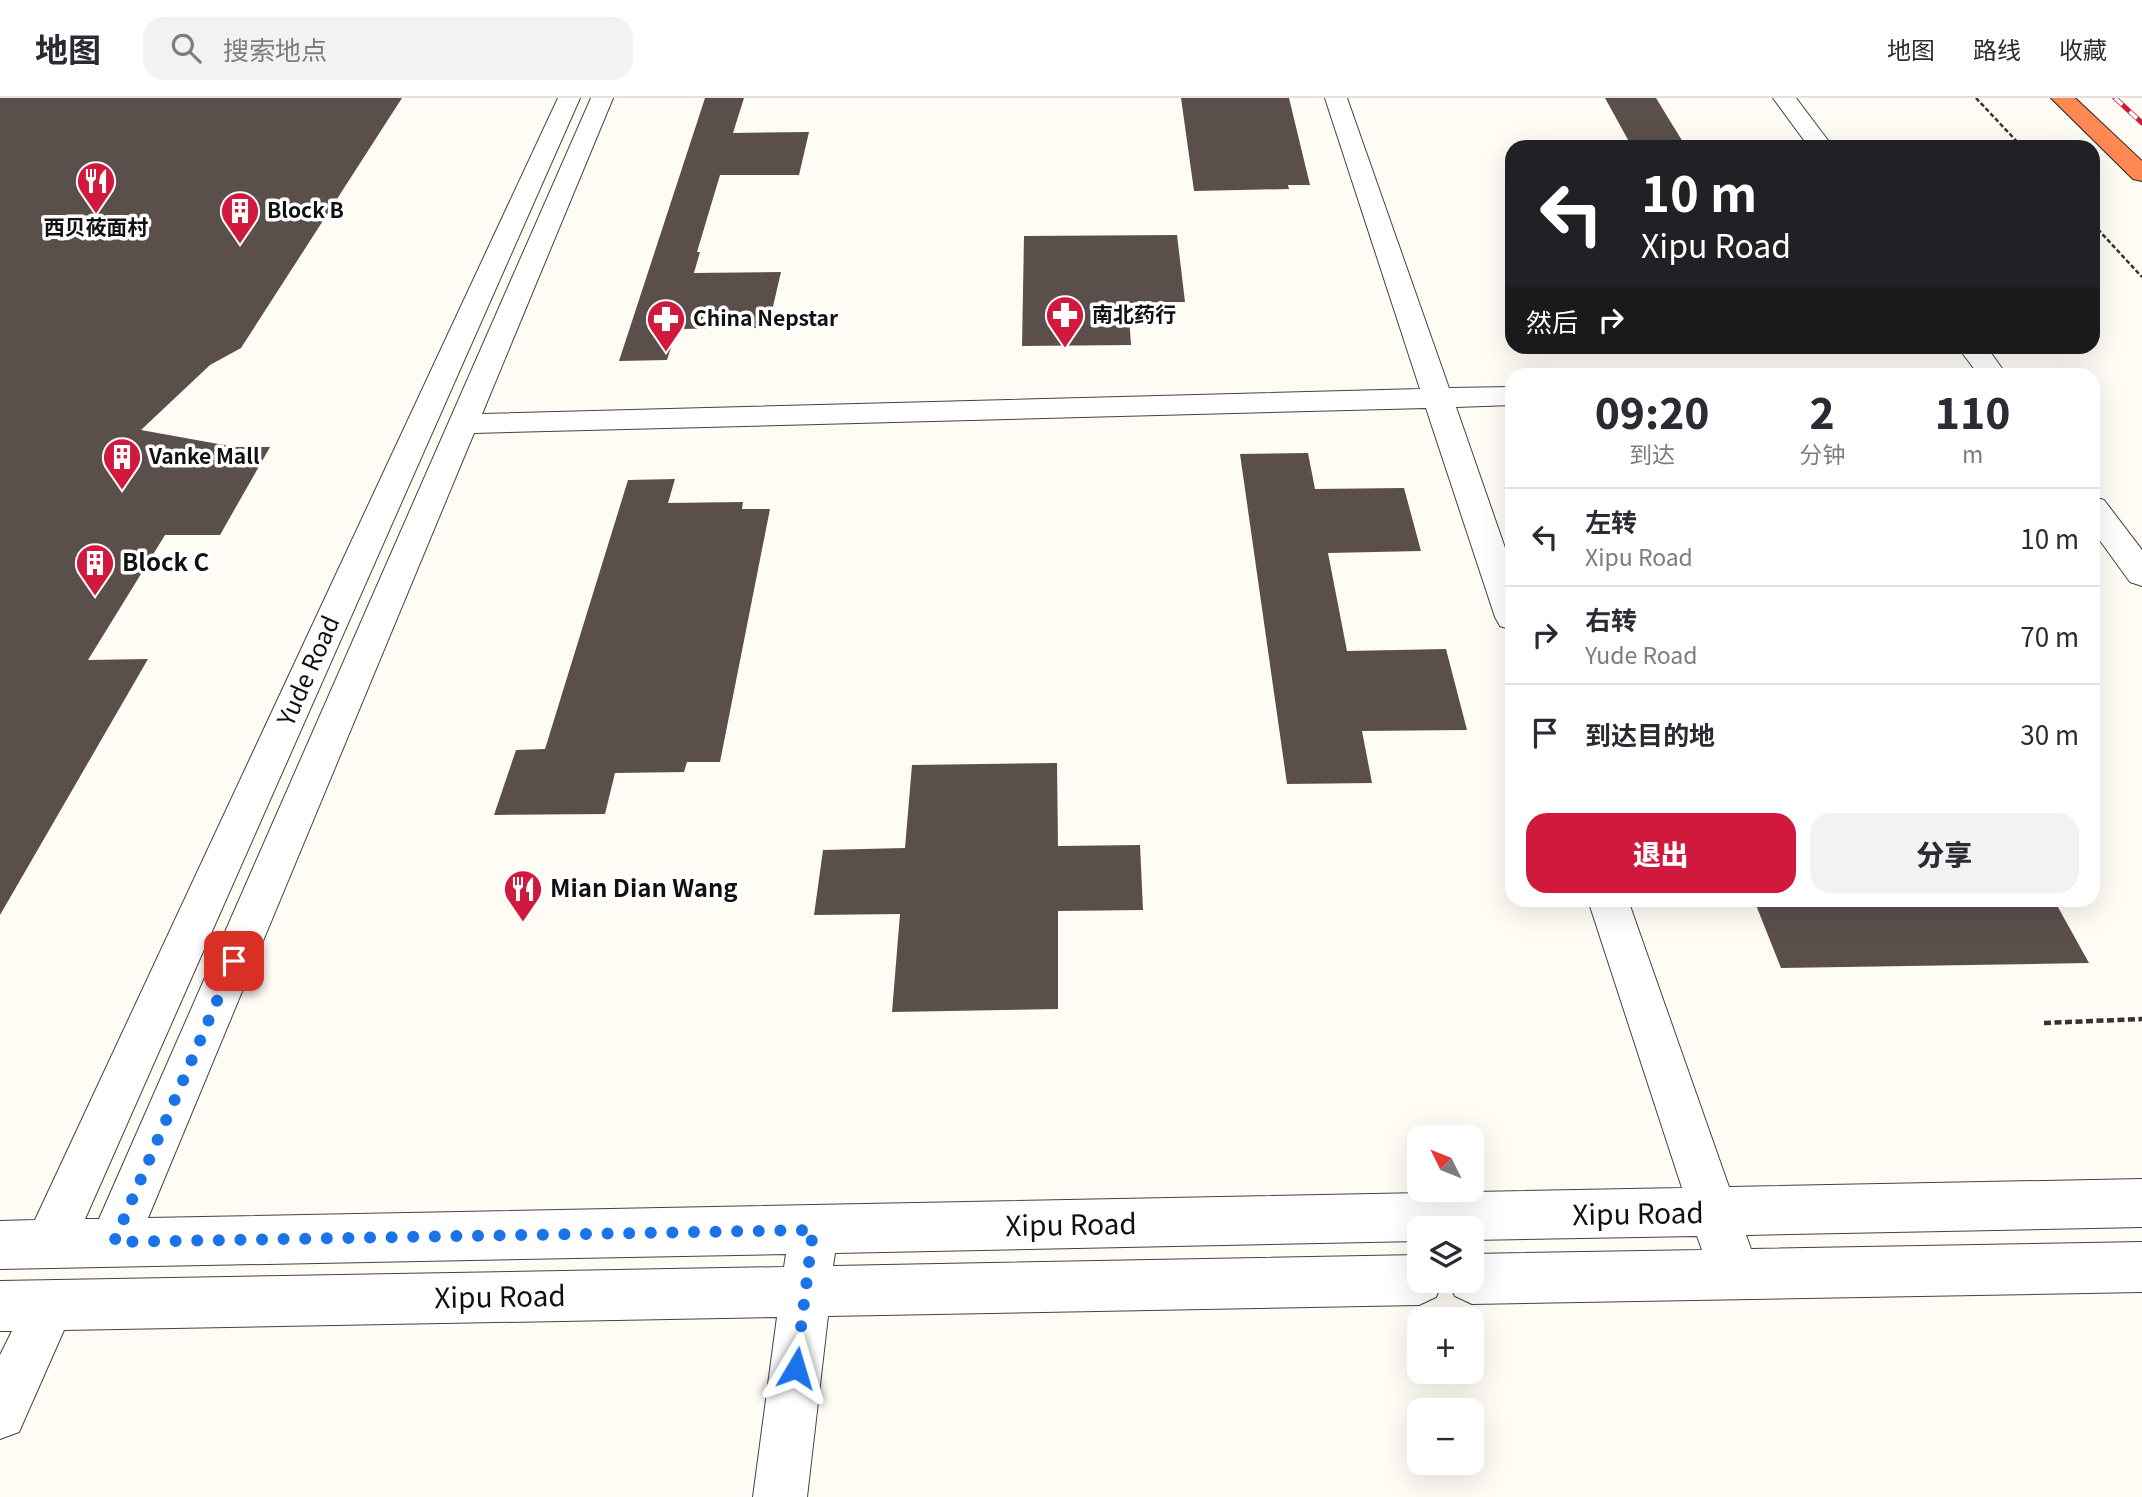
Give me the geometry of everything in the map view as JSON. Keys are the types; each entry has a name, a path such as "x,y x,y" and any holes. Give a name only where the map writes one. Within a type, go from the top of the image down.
{"highway":[{"path":"2062,98 2142,174"}],"street":[{"name":"Yude Road","path":"50,1244 569,98"},
{"name":"Yude Road","path":"114,1242 601,98"},
{"path":"1336,98 1505,596"},
{"path":"1784,98 1816,140"},
{"path":"463,424 1505,396"},
{"path":"2100,517 2142,574"},
{"path":"1610,907 1735,1275"},
{"name":"Xipu Road","path":"0,1245 2142,1203"},
{"path":"780,1497 813,1230"},
{"path":"1484,1279 2142,1267"},
{"name":"Xipu Road","path":"0,1306 1407,1280"},
{"path":"0,1413 50,1305"}],"path":[{"path":"1976,98 2015,140"},
{"path":"2100,232 2142,277"},
{"path":"2044,1023 2142,1019"}],"building":[{"name":"Vanke Mall","path":"0,98 402,98 241,348 210,365 141,430 235,447 270,447 220,535 165,535 88,660 148,659 0,915"},
{"path":"705,98 744,98 733,133 809,132 799,175 720,175 697,252 700,252 694,273 781,272 768,328 677,329 667,360 619,361"},
{"path":"1181,98 1289,98 1310,185 1288,185 1289,189 1194,191"},
{"path":"1605,98 1656,98 1682,140 1628,140"},
{"path":"1177,235 1185,302 1128,303 1131,345 1022,346 1024,236"},
{"path":"1308,453 1315,489 1404,488 1421,551 1328,553 1347,651 1446,649 1467,730 1362,731 1372,783 1287,784 1240,454"},
{"path":"675,479 668,503 743,502 742,509 770,509 720,762 687,762 684,772 615,773 605,814 494,815 516,750 545,749 628,480"},
{"path":"1057,763 1058,846 1140,845 1143,910 1058,911 1058,1009 892,1012 900,914 814,915 823,850 905,848 912,765"},
{"path":"1757,907 2058,907 2089,963 1781,968"}],"railway":[{"path":"2115,98 2142,123"}],"place":[{"name":"西贝莜面村","path":"96,215"},
{"name":"Block B","path":"240,245"},
{"name":"南北药行","path":"1065,349"},
{"name":"China Nepstar","path":"666,353"},
{"name":"Vanke Mall","path":"122,491"},
{"name":"Block C","path":"95,597"},
{"name":"Mian Dian Wang","path":"523,923"}],"route":[{"path":"234,961 114,1242 813,1230 796,1368"}]}
